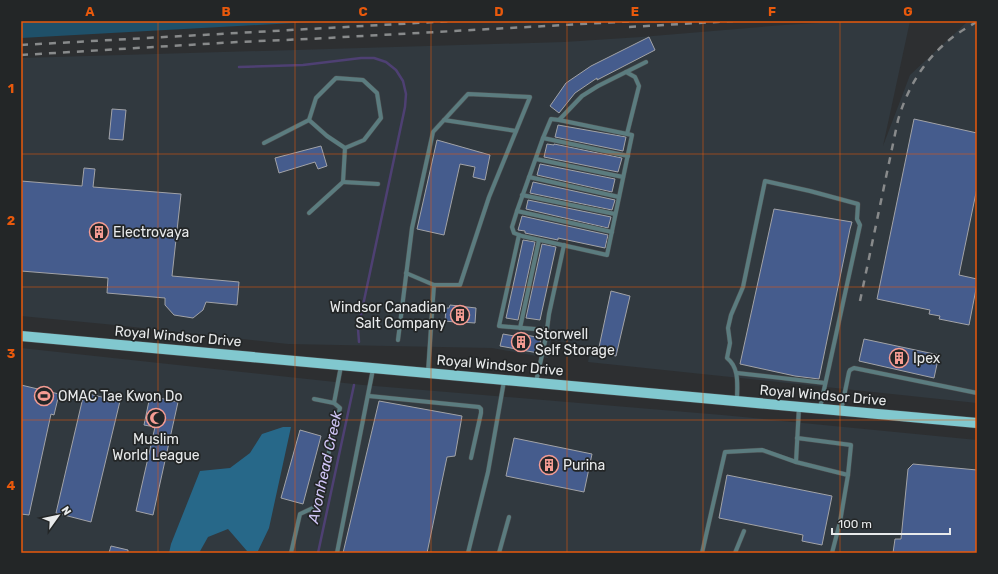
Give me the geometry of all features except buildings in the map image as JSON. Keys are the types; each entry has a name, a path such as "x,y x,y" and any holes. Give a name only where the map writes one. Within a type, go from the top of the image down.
{"main road":[{"name":"Royal Windsor Drive","path":"21,336 977,423"}],"lane":[{"path":"559,120 582,96 646,62"},
{"path":"626,72 635,77 639,86 628,134"},
{"path":"264,143 309,120 316,98 336,78 363,80 377,93 381,118 364,140 345,148"},
{"path":"398,340 406,273 412,228 433,132 468,94 530,97 489,197 460,285 434,285 406,273"},
{"path":"551,119 628,134 632,136 607,255 514,233 512,230 514,220 522,195 551,119"},
{"path":"309,120 327,136 345,148"},
{"path":"444,120 516,131"},
{"path":"543,138 628,156"},
{"path":"309,213 343,182 345,148"},
{"path":"536,158 623,177"},
{"path":"529,177 619,197"},
{"path":"343,182 378,184"},
{"path":"737,401 737,373 732,363 727,358 730,343 728,326 733,309 743,287 765,182 810,191 858,204 857,219 860,225 820,409"},
{"path":"522,195 615,214"},
{"path":"517,211 612,232"},
{"path":"519,235 499,326 547,330"},
{"path":"520,328 539,240"},
{"path":"536,383 546,337 548,314 564,245"},
{"path":"428,373 434,285"},
{"path":"334,403 341,365"},
{"path":"337,553 374,368"},
{"path":"841,411 849,372 854,368 977,393"},
{"path":"737,373 825,383"},
{"path":"468,553 488,472 504,380"},
{"path":"369,396 479,407 481,409 481,413 471,458"},
{"path":"291,553 300,514 315,507 340,408 334,403 314,399"},
{"path":"796,462 799,407"},
{"path":"797,438 850,444 848,475 840,522 832,553"},
{"path":"702,553 725,452 762,450 796,462 848,475"},
{"path":"499,553 509,518"},
{"path":"736,553 744,531"}],"shaded area":[{"path":"21,21 331,21 21,38"},
{"path":"853,21 910,21 883,146 910,75 967,22 977,21 977,403 588,362 591,347 551,340 548,358 492,348 288,344 21,316 21,58 564,42"},
{"path":"21,348 363,385 722,415 977,440 977,553 21,553"},
{"path":"283,427 291,427 269,528 258,551 247,551 228,529 208,537 199,553 169,553 171,544 200,471 230,468 250,453 262,434"}],"waterway":[{"path":"239,67 303,65 361,58 374,58 386,62 396,70 403,81 406,94 405,107 358,329 359,342"},
{"name":"Avonhead Creek","path":"318,553 354,385"}],"railway":[{"path":"21,45 453,21"},
{"path":"21,55 637,21"},
{"path":"629,27 733,21"},
{"path":"860,301 898,120 903,104 910,89 927,62 949,40 962,30 977,22"}],"place":[{"name":"Electrovaya","path":"99,232"},
{"name":"Windsor Canadian Salt Company","path":"460,315"},
{"name":"Storwell Self Storage","path":"521,342"},
{"name":"Ipex","path":"899,358"},
{"name":"OMAC Tae Kwon Do","path":"44,396"},
{"name":"Muslim World League","path":"156,418"},
{"name":"Purina","path":"549,465"}]}
